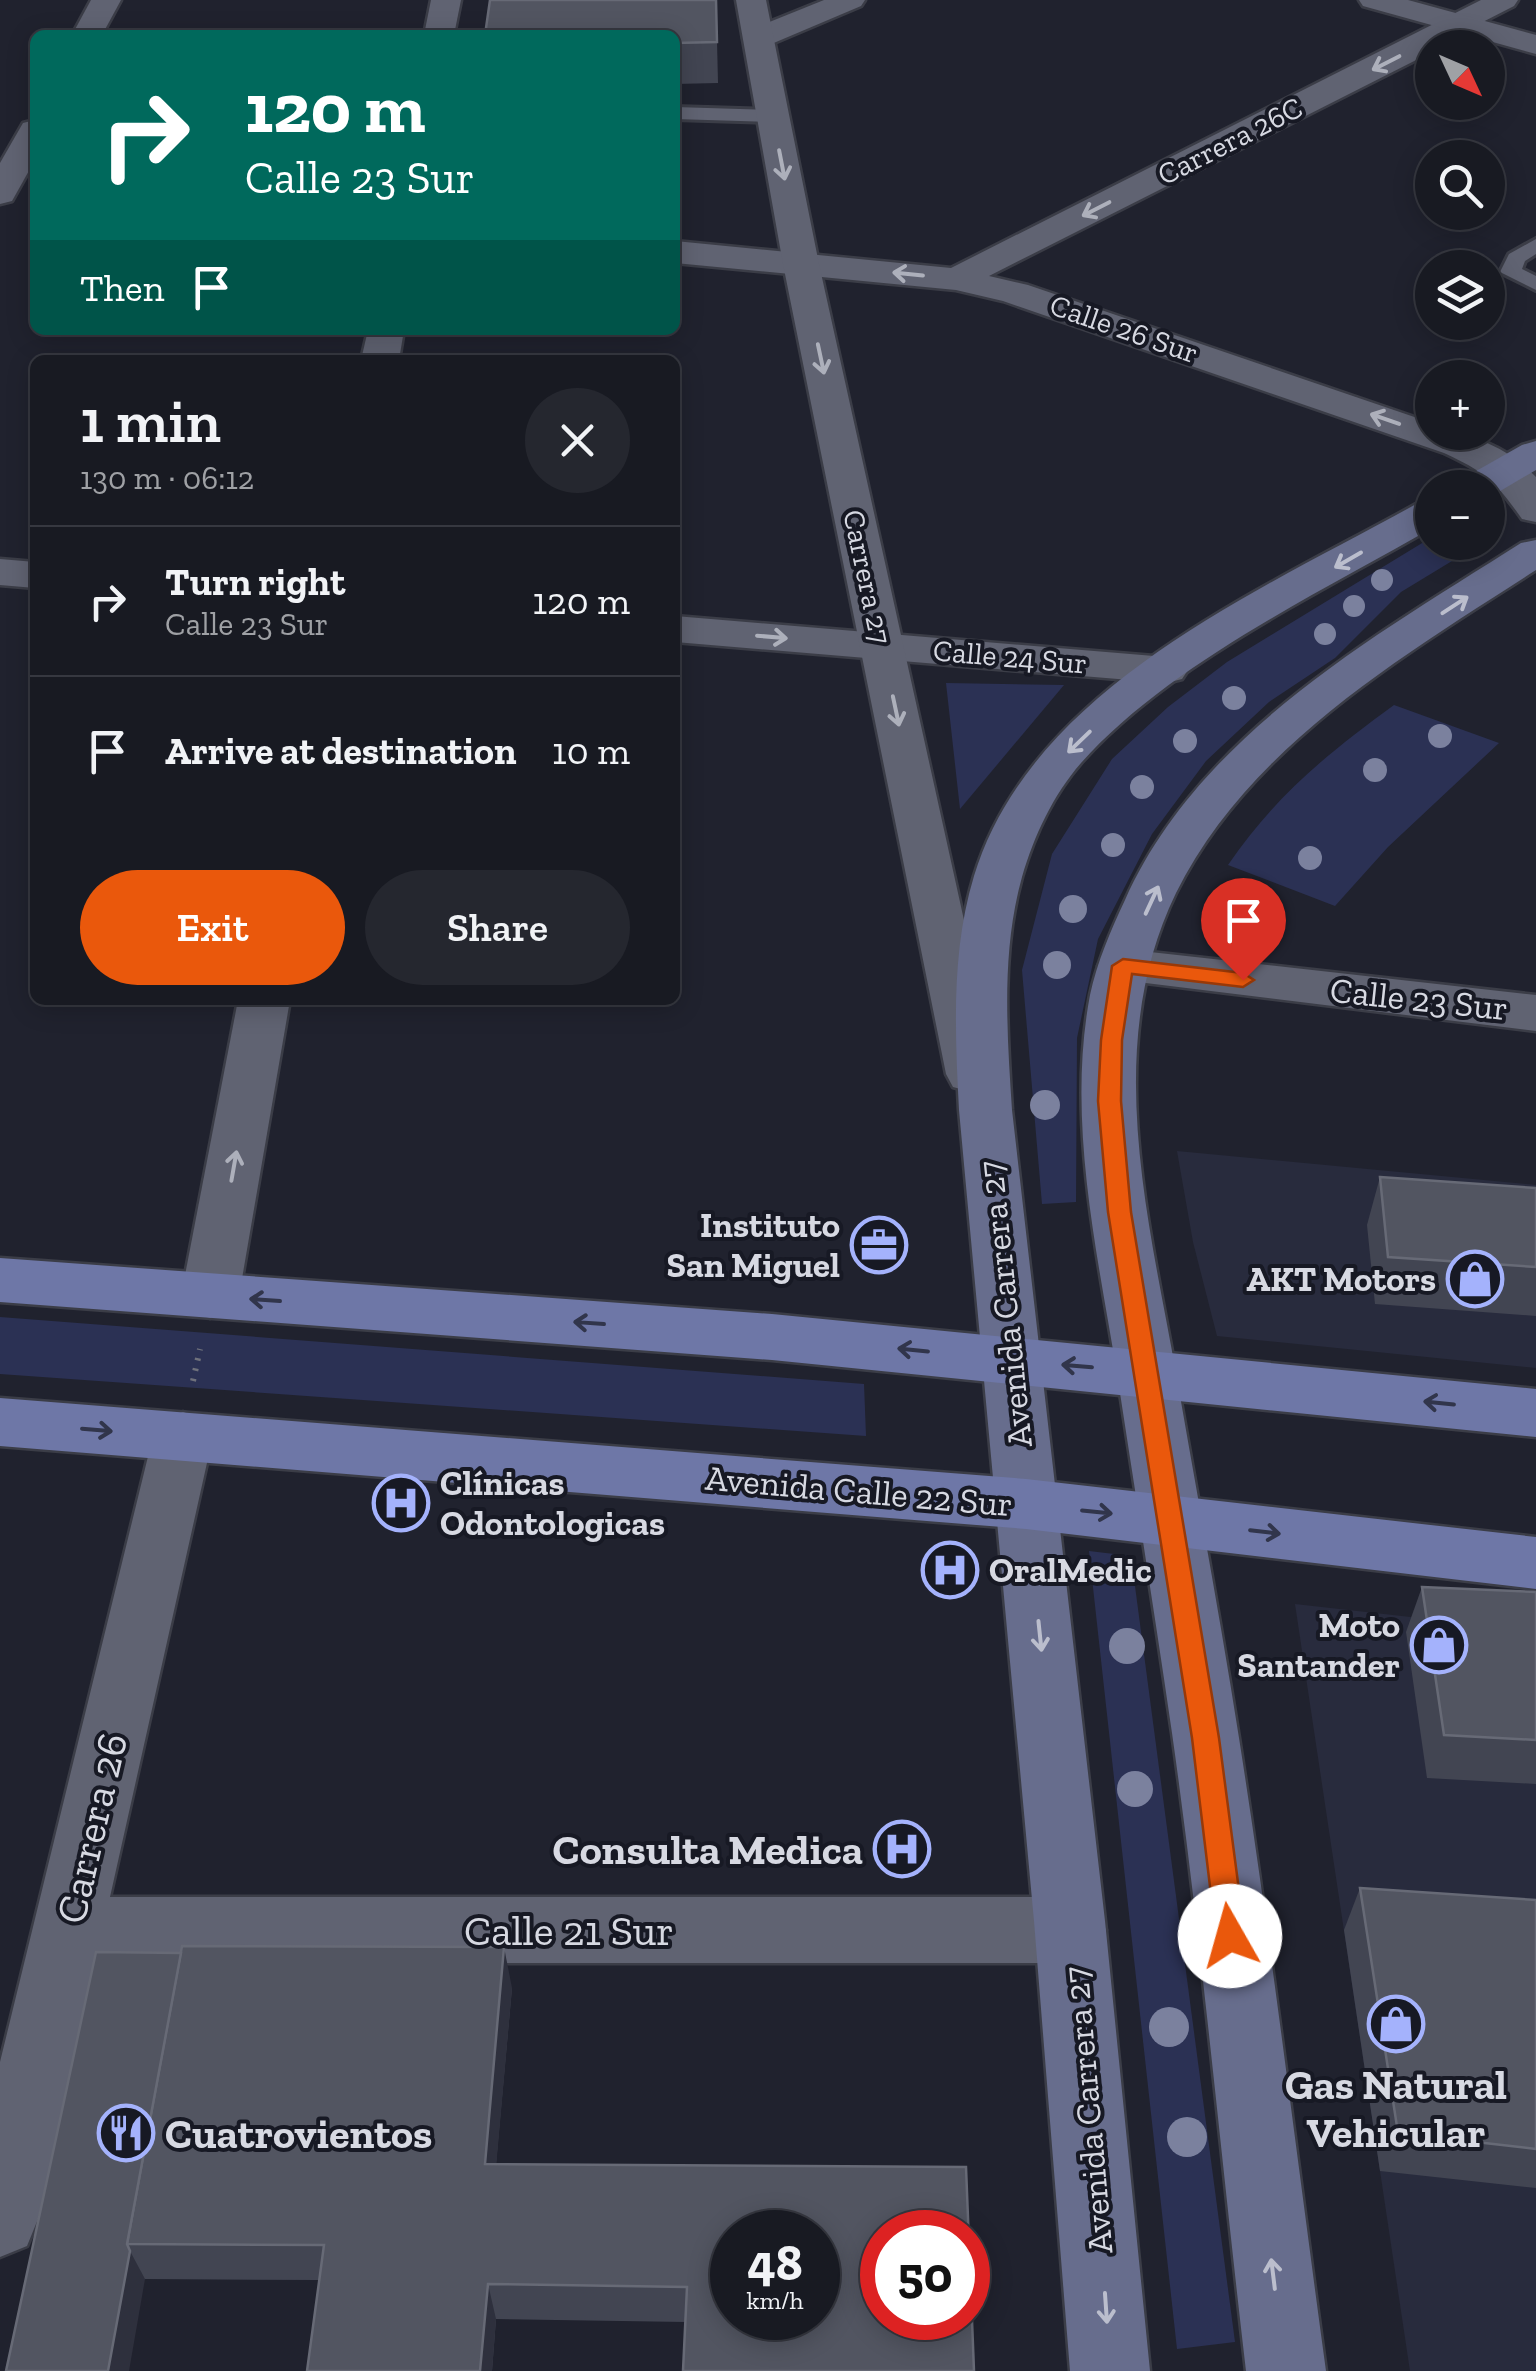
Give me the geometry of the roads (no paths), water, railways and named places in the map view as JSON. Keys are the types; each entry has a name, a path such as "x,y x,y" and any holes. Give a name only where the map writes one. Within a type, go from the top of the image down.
{"main road":[{"name":"Avenida Carrera 27","path":"1110,2371 1071,1930 988,1154 983,984 992,899 1012,837 1036,790 1072,748 1114,709 1166,670 1415,522"},
{"path":"1286,2371 1206,1738 1115,1184 1111,1040 1123,966 1154,893 1198,819 1255,751 1312,703 1531,551"},
{"path":"0,1280 772,1336 1536,1413"},
{"name":"Avenida Calle 22 Sur","path":"0,1422 1026,1504 1536,1563"}],"street":[{"path":"90,30 106,0"},
{"path":"440,30 446,0"},
{"name":"Carrera 27","path":"750,0 800,264 988,1154"},
{"path":"758,38 850,0"},
{"path":"1374,0 1536,45"},
{"name":"Carrera 26C","path":"956,279 1503,0"},
{"path":"9,191 30,142"},
{"name":"Calle 26 Sur","path":"680,252 956,279 1058,305 1458,445 1506,470 1527,491 1536,510"},
{"path":"0,572 30,575"},
{"name":"Calle 24 Sur","path":"680,629 1166,670"},
{"name":"Calle 23 Sur","path":"1123,966 1536,1012"},
{"path":"210,1296 263,1005"},
{"name":"Carrera 26","path":"1,2210 183,1436"},
{"name":"Calle 21 Sur","path":"68,1930 1071,1930"}],"lane":[{"path":"685,112 772,116"},
{"path":"685,112 698,128 687,134"},
{"path":"1536,245 1516,258 1511,272 1536,284"}],"place":[{"name":"Instituto San Miguel","path":"879,1245"},
{"name":"AKT Motors","path":"1475,1279"},
{"name":"Clínicas Odontologicas","path":"401,1503"},
{"name":"OralMedic","path":"950,1570"},
{"name":"Moto Santander","path":"1439,1645"},
{"name":"Consulta Medica","path":"902,1849"},
{"name":"Gas Natural Vehicular","path":"1396,2024"},
{"name":"Cuatrovientos","path":"126,2133"}]}
